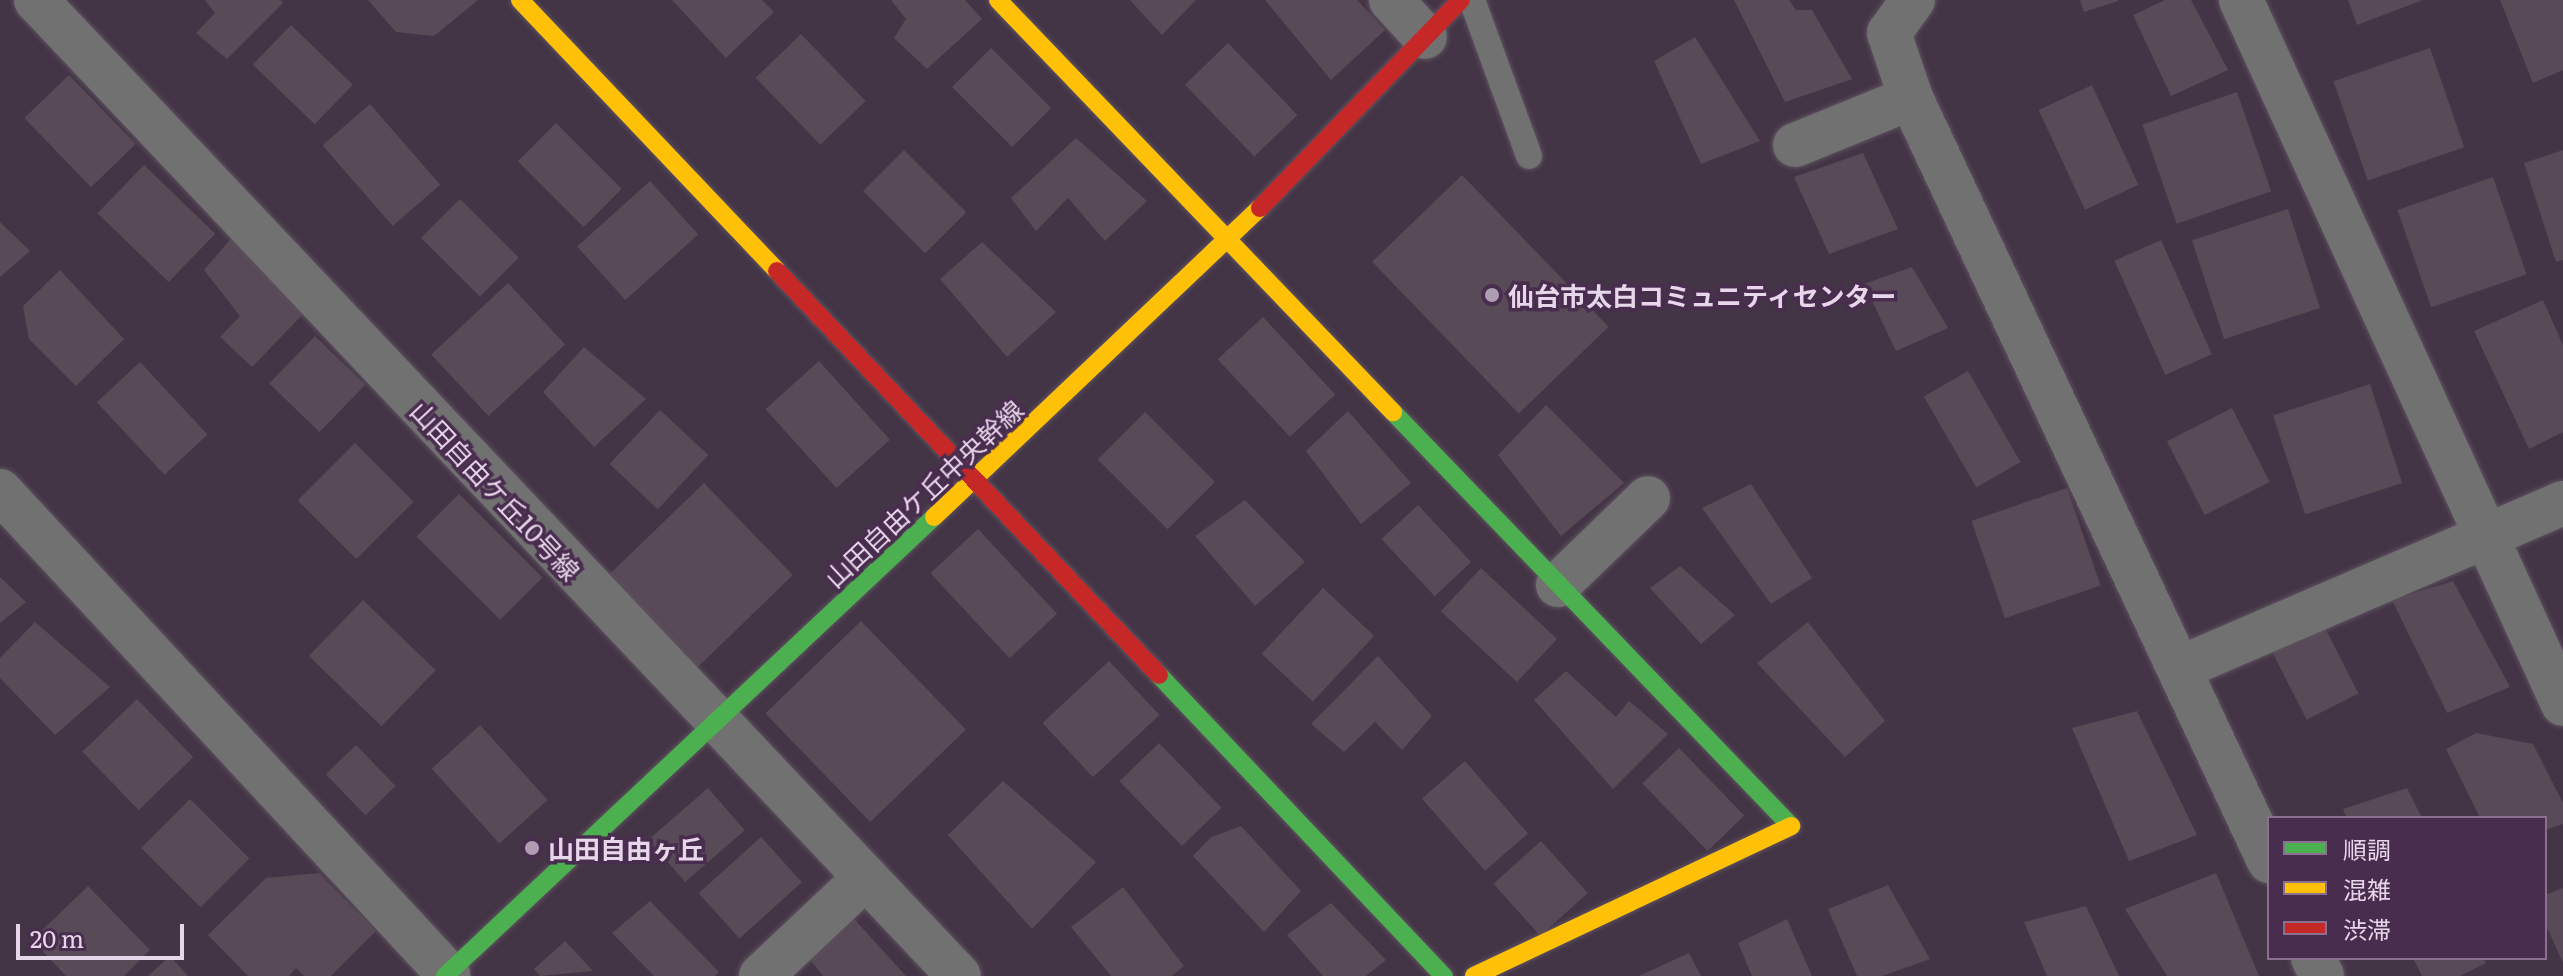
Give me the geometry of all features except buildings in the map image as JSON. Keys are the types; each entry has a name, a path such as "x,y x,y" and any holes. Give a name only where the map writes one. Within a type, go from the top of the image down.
{"street":[{"name":"山田自由ケ丘10号線","path":"36,0 715,724 959,976"},
{"path":"520,0 972,483 1444,976"},
{"path":"998,0 1227,242 1791,826 1474,976"},
{"path":"1391,0 1425,37"},
{"name":"山田自由ケ丘中央幹線","path":"446,975 1227,242 1461,0"},
{"path":"1913,0 1889,33 1911,98 2267,857"},
{"path":"2241,0 2483,538 2563,704"},
{"path":"1795,145 1911,98"},
{"path":"0,491 446,975"},
{"path":"1558,585 1648,498"},
{"path":"2180,668 2563,503"},
{"path":"761,976 866,877"}],"lane":[{"path":"1472,0 1529,156"}],"traffic: fast":[{"path":"1393,412 1791,826"},
{"path":"445,976 934,517"},
{"path":"1159,675 1444,976"}],"traffic: slow":[{"path":"520,0 777,271"},
{"path":"998,0 1393,412"},
{"path":"934,517 1260,208"},
{"path":"1474,976 1791,826"}],"traffic: jam":[{"path":"1260,208 1461,0"},
{"path":"777,271 1159,675"}],"place":[{"name":"仙台市太白コミュニティセンター","path":"1492,295"},
{"name":"山田自由ヶ丘","path":"532,848"}]}
